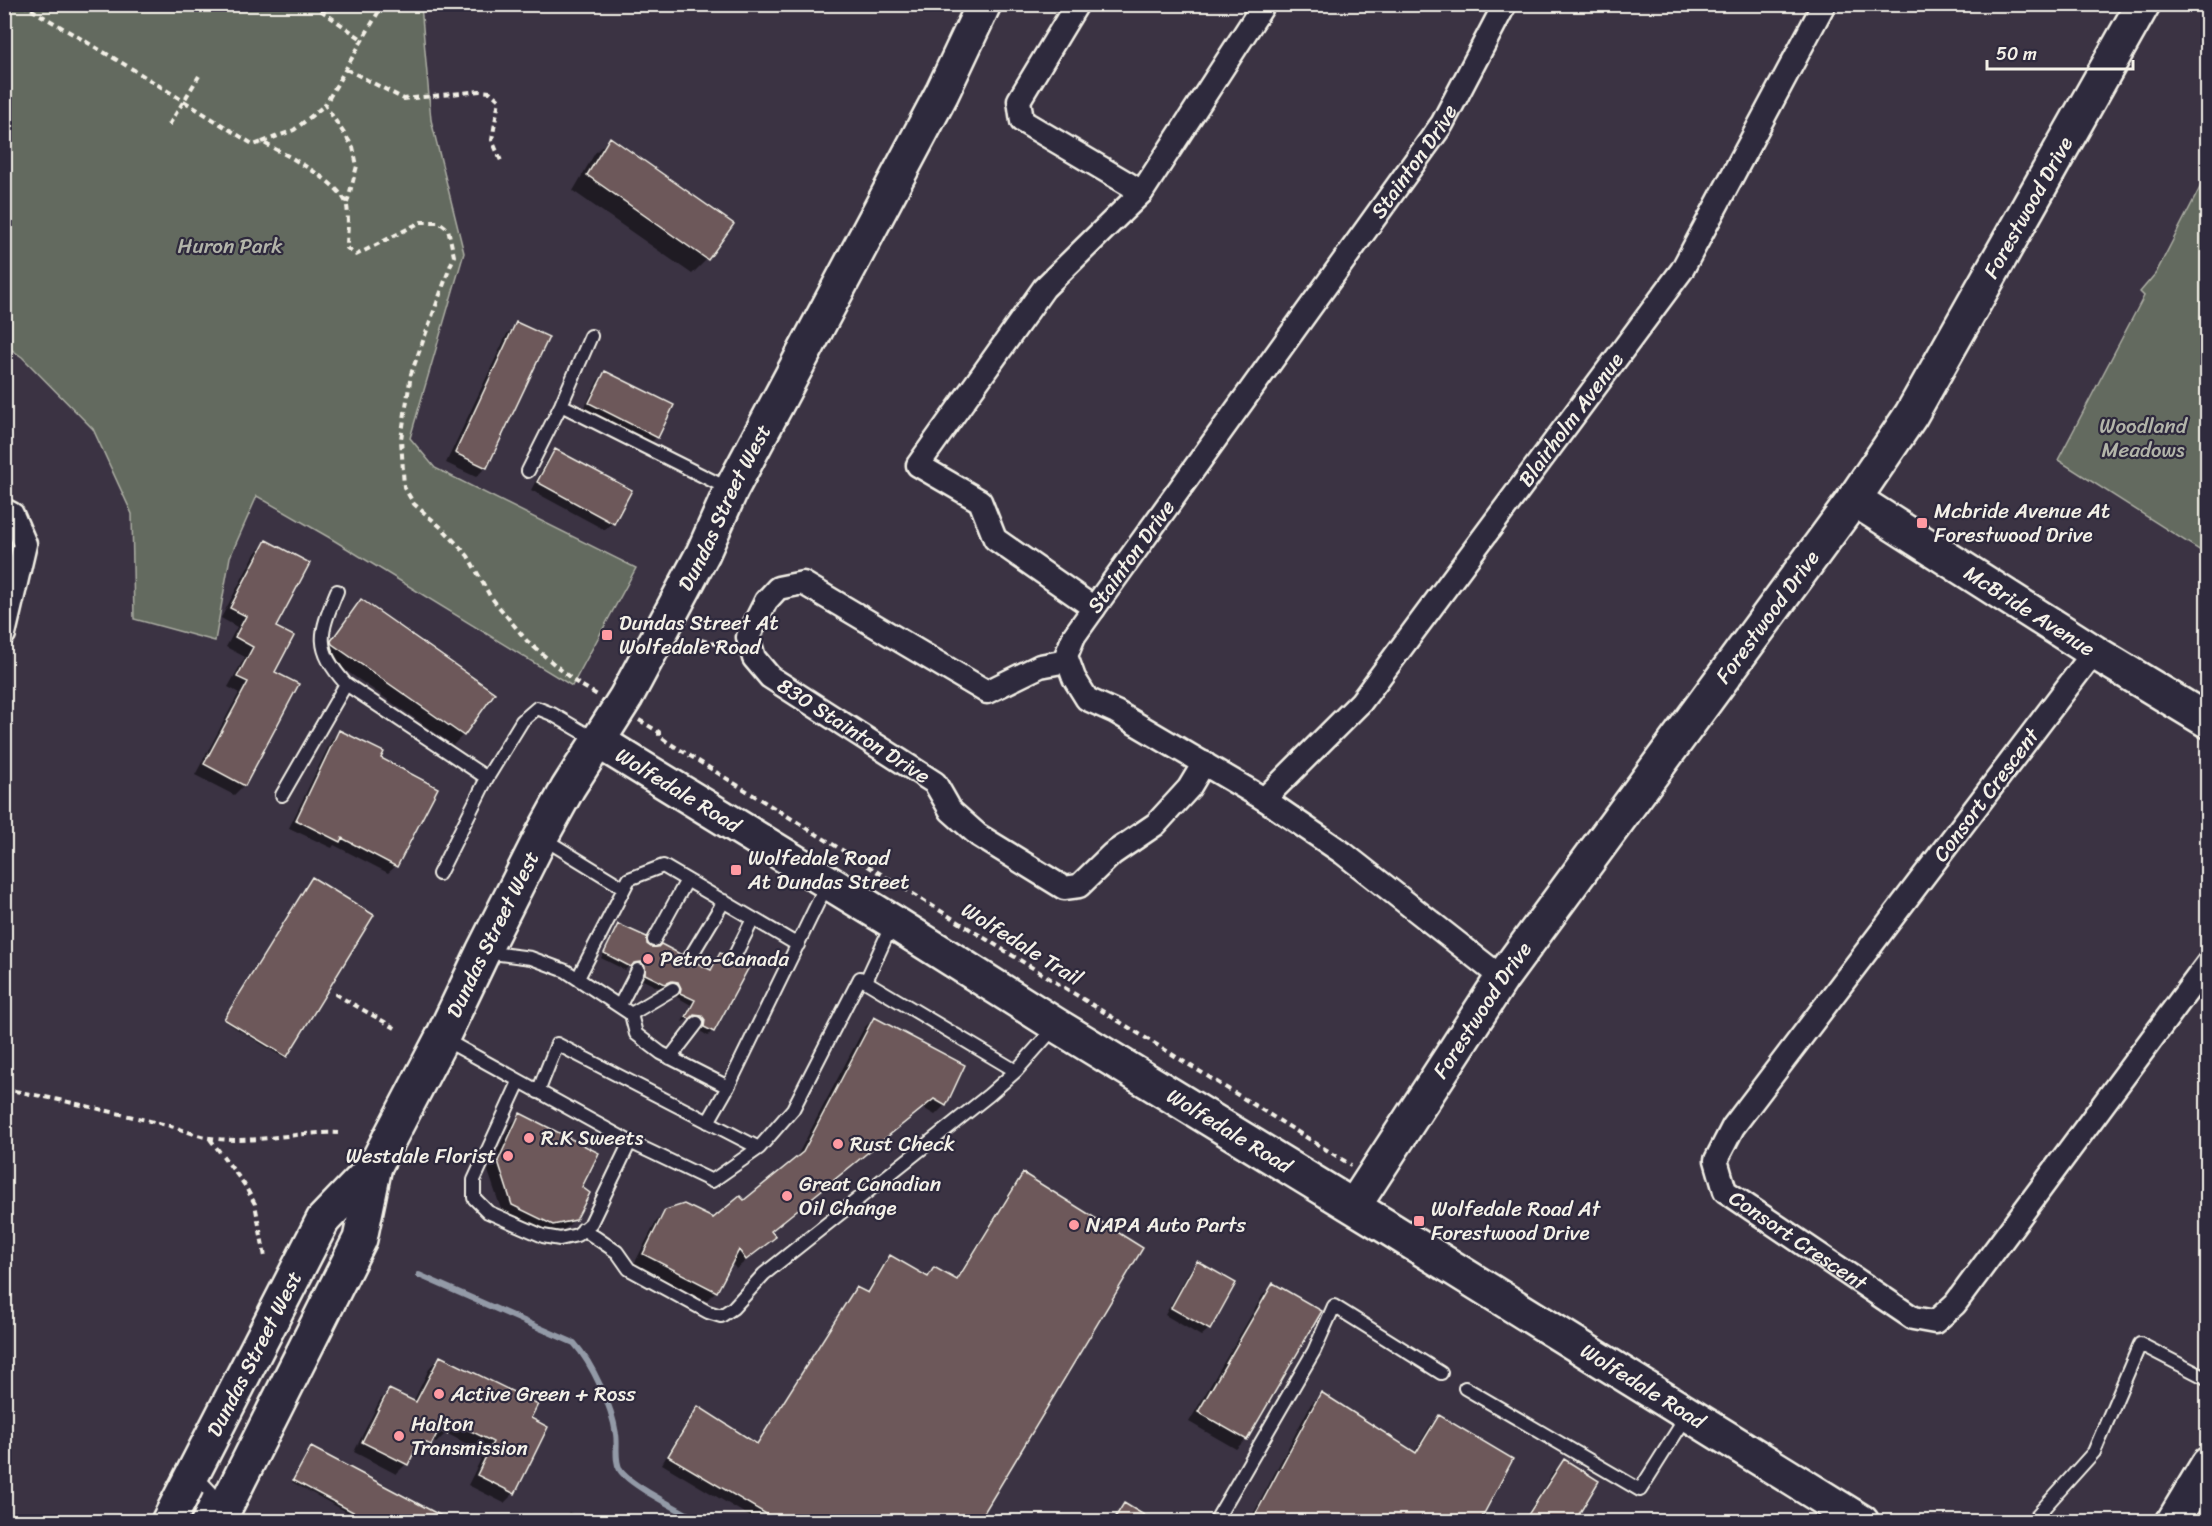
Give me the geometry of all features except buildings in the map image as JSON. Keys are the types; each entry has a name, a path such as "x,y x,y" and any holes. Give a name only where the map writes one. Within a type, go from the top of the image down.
{"street":[{"name":"Dundas Street West","path":"218,1521 360,1239 375,1166 442,1038 541,837 568,788 626,697 703,553 731,490 942,93 984,4"},
{"path":"1077,4 1019,100 1022,121 1142,192"},
{"path":"1094,608 995,539 980,501 918,465 1044,288 1142,192 1264,4"},
{"name":"Stainton Drive","path":"1067,661 1066,656 1074,636 1442,124 1505,4"},
{"name":"Blairholm Avenue","path":"1264,799 1361,702 1682,270 1824,4"},
{"name":"Forestwood Drive","path":"1363,1193 1502,978 1854,498 1911,416 2143,4"},
{"name":"McBride Avenue","path":"1854,498 2094,652 2208,721"},
{"path":"4,510 12,514 25,544 4,634"},
{"path":"749,642 748,637 766,601 778,588 803,583 987,692 1040,666 1067,661 1087,699 1116,712 1264,799 1343,854 1502,978"},
{"name":"830 Stainton Drive","path":"749,642 754,658 770,677 934,783 951,811 978,835 1064,888 1079,886 1112,854 1156,824 1189,788 1204,763"},
{"name":"Consort Crescent","path":"2094,652 1733,1127 1716,1160 1725,1191 1913,1318 1935,1323 1955,1304 2208,963"},
{"name":"Wolfedale Road","path":"598,741 1056,1025 1363,1193 1689,1413 1862,1521"},
{"name":"Dundas Street West","path":"168,1521 322,1220 375,1166"},
{"path":"2173,1521 2208,1464"}],"lane":[{"path":"528,471 561,405 591,336"},
{"path":"561,405 731,490"},
{"path":"337,591 323,625 322,646 333,669 346,684 487,778"},
{"path":"282,795 346,684"},
{"path":"439,874 487,778 522,721 537,708 552,714 598,741"},
{"path":"541,837 624,888"},
{"path":"578,978 629,879 663,866 798,945"},
{"path":"654,940 687,880"},
{"path":"708,1122 728,1087 828,883"},
{"path":"689,959 724,901"},
{"path":"733,959 753,919"},
{"path":"866,981 893,922"},
{"path":"483,952 531,958 566,971 631,1014 636,1034 670,1058 728,1087"},
{"path":"620,1005 638,970"},
{"path":"442,1038 630,1142 711,1181 759,1148 793,1109 860,978 1016,1071"},
{"path":"631,1014 673,988"},
{"path":"670,1058 697,1023"},
{"path":"583,1229 617,1252 629,1269 708,1312 721,1316 733,1308 764,1274 989,1095 1016,1071 1056,1025"},
{"path":"538,1092 557,1044 759,1148"},
{"path":"519,1082 474,1180 474,1198 488,1212 543,1236 560,1239 577,1235 591,1223 630,1142"},
{"path":"1215,1521 1314,1351 1334,1306 1441,1373"},
{"path":"2031,1521 2094,1452 2140,1344 2208,1379"},
{"path":"1465,1388 1640,1490 1689,1413"},
{"path":"193,1473 212,1492 197,1521"}],"path":[{"path":"22,4 254,145 294,130 325,105 383,4"},
{"path":"312,4 363,40"},
{"path":"346,69 404,99 480,91 490,92 499,100 492,140 501,160"},
{"path":"169,124 199,76"},
{"path":"325,105 353,147 357,166 346,204 346,248 356,255 421,222 439,222 448,229 454,256 411,374 401,439 404,487 414,504 443,529 468,556 490,596 527,641 580,685"},
{"path":"262,142 296,160 331,184 346,204"},
{"path":"701,640 719,645 749,642"},
{"name":"Wolfedale Trail","path":"659,732 659,736 666,741 1320,1146 1363,1193"},
{"path":"335,994 397,1029"},
{"path":"4,1089 41,1095 210,1138 269,1139 306,1133 339,1133"},
{"path":"210,1138 244,1184 255,1204 265,1257"}],"green space":[{"name":"Huron Park","path":"5,4 421,5 431,120 464,253 410,438 435,468 636,568 572,686 257,496 230,557 215,641 134,619 132,514 93,429 22,357 5,345"},
{"name":"Woodland Meadows","path":"2207,174 2207,555 2058,460 2144,296 2140,292 2156,273"}],"waterway":[{"path":"419,1275 574,1343 594,1373 606,1398 614,1423 617,1462 620,1470 645,1491 701,1522"}],"place":[{"name":"Mcbride Avenue At Forestwood Drive","path":"1922,523"},
{"name":"Dundas Street At Wolfedale Road","path":"607,635"},
{"name":"Wolfedale Road At Dundas Street","path":"736,870"},
{"name":"Petro-Canada","path":"648,959"},
{"name":"R.K Sweets","path":"529,1138"},
{"name":"Rust Check","path":"838,1144"},
{"name":"Westdale Florist","path":"508,1156"},
{"name":"Great Canadian Oil Change","path":"787,1196"},
{"name":"Wolfedale Road At Forestwood Drive","path":"1419,1221"},
{"name":"NAPA Auto Parts","path":"1074,1225"},
{"name":"Active Green + Ross","path":"439,1394"},
{"name":"Halton Transmission","path":"399,1436"}]}
